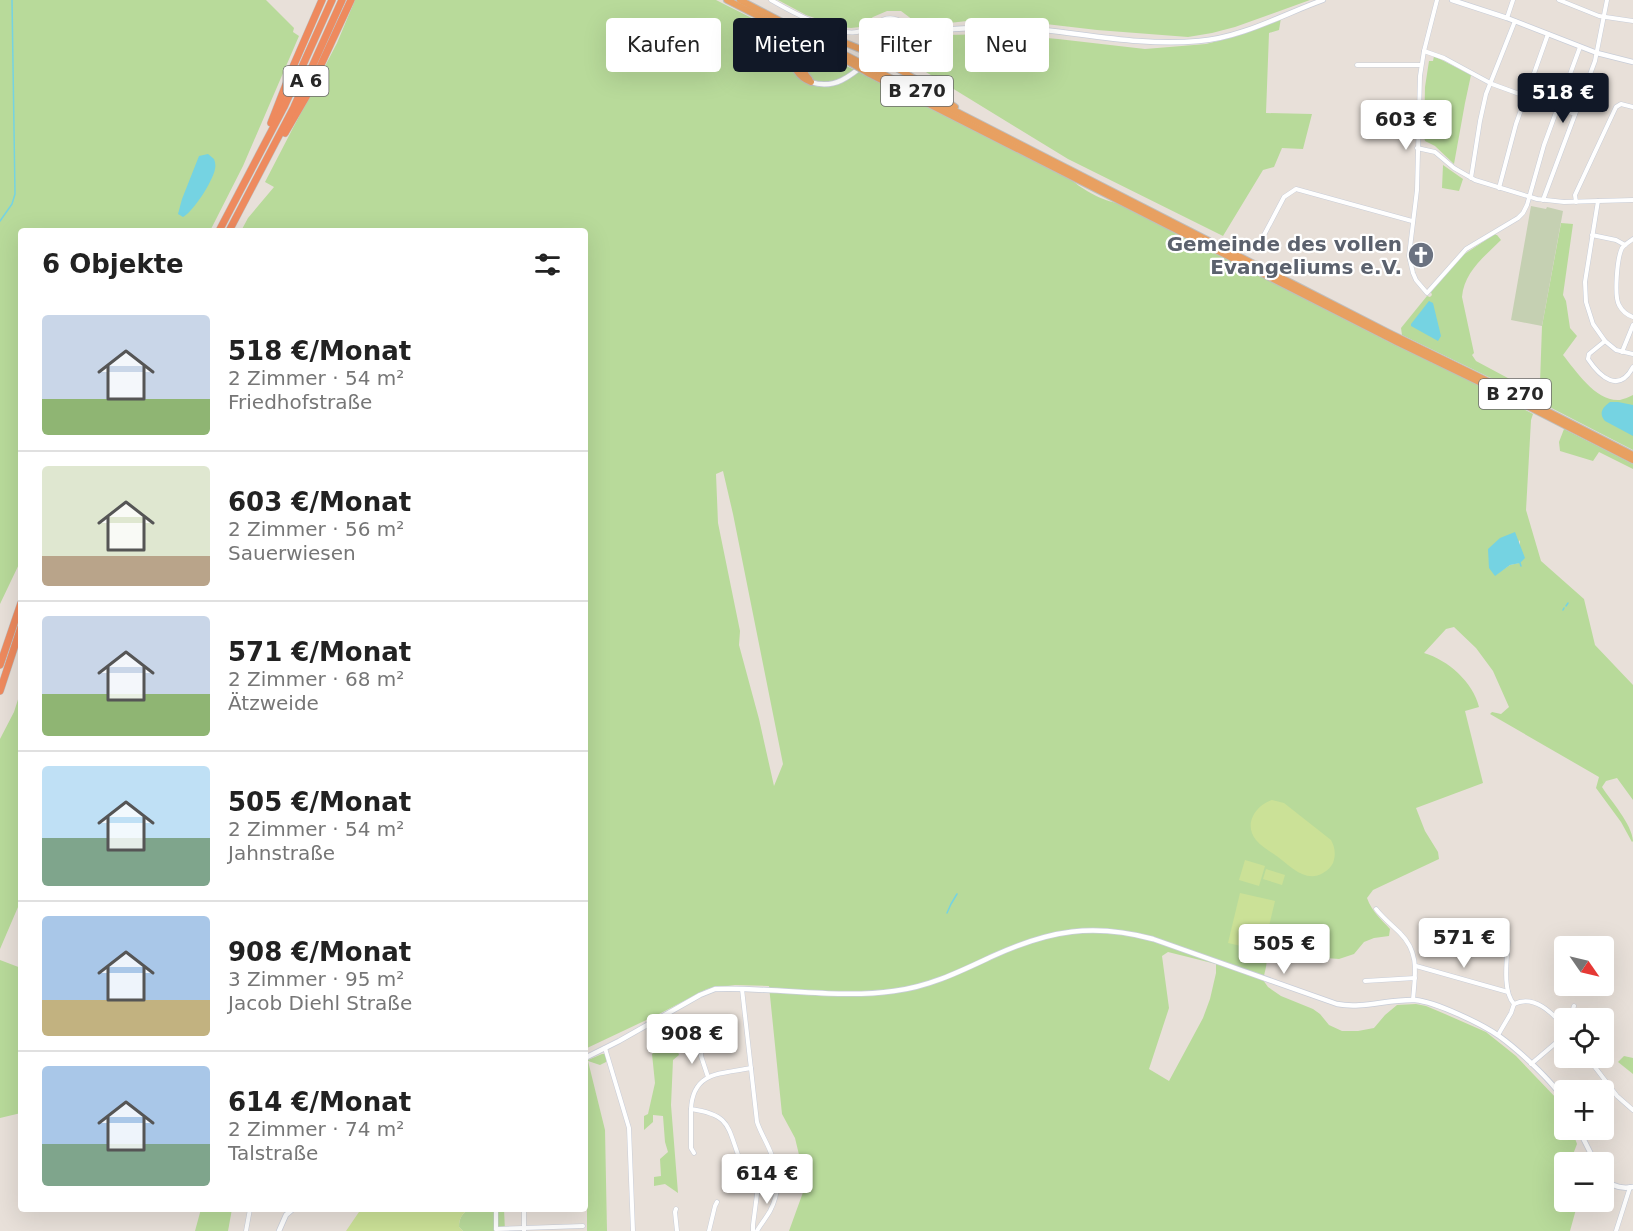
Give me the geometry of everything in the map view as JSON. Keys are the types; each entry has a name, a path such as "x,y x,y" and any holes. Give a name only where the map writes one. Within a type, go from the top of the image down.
{"highway":[{"name":"A 6","path":"267,140 292,69 322,0"},
{"name":"A 6","path":"221,228 284,107 332,0"},
{"name":"A 6","path":"231,228 294,107 342,0"},
{"path":"267,160 306,97 351,0"},
{"name":"B 270","path":"728,0 762,18"},
{"name":"B 270","path":"740,0 775,18"},
{"name":"B 270","path":"847,58 853,62"},
{"name":"B 270","path":"847,59 859,65"},
{"path":"797,72 811,82"},
{"path":"804,72 811,82"},
{"name":"B 270","path":"873,72 961,113 1388,335"},
{"name":"B 270","path":"873,72 1633,460"},
{"path":"903,72 961,113"},
{"name":"B 270","path":"1398,340 1529,401 1633,455"},
{"path":"0,665 18,611"},
{"path":"0,691 18,636"}],"street":[{"path":"771,0 816,22 846,32 859,32"},
{"path":"953,30 1012,27 1146,42 1201,41 1251,28 1323,0"},
{"path":"1437,0 1421,65 1417,190 1409,246 1410,262 1416,280 1427,293 1466,249 1521,216 1526,208 1557,107 1580,47"},
{"path":"1452,0 1507,18 1597,53 1633,62"},
{"path":"1507,18 1513,0"},
{"path":"1559,0 1604,16 1633,21"},
{"path":"1543,200 1597,53 1607,0"},
{"path":"1471,178 1480,121 1490,83 1515,21"},
{"path":"1499,188 1514,133 1548,34"},
{"path":"1424,51 1443,58 1490,83 1575,114"},
{"path":"1357,65 1421,65"},
{"path":"811,82 830,85 841,82 859,68"},
{"path":"1575,202 1575,195 1616,107 1621,104 1633,107"},
{"path":"1417,148 1435,152 1454,168 1471,178 1543,200 1564,202 1633,200"},
{"path":"1264,236 1284,197 1296,189 1412,221"},
{"path":"1598,201 1585,282 1585,297 1590,317 1605,341 1622,352 1633,354"},
{"path":"1593,235 1616,240 1625,245"},
{"path":"1633,239 1625,245 1619,258 1617,300 1622,310 1633,317"},
{"path":"1622,352 1633,325"},
{"path":"1605,341 1589,354 1588,358 1606,378 1614,382 1623,380 1633,367"},
{"path":"1376,909 1406,940 1412,950 1416,966 1413,1000"},
{"path":"588,1056 715,989 860,993 899,991 939,980 1026,943 1056,934 1075,931 1113,931 1159,941 1341,1005 1354,1006 1413,1000 1448,1010 1498,1035 1554,1086"},
{"path":"1498,1035 1514,1004 1508,992 1508,941"},
{"path":"1416,966 1508,992"},
{"path":"1365,981 1415,978"},
{"path":"742,989 757,1122 762,1137 772,1154 778,1176 776,1195 770,1210 755,1231"},
{"path":"1514,1004 1522,1001 1540,1005 1554,1016"},
{"path":"1531,1064 1554,1044"},
{"path":"605,1048 629,1128 633,1231"},
{"path":"701,1050 708,1077"},
{"path":"694,1153 691,1148 691,1108 694,1091 698,1084 708,1077 751,1068"},
{"path":"1596,1068 1617,1096 1633,1110"},
{"path":"691,1108 707,1111 722,1118 740,1163"},
{"path":"755,1231 753,1226 759,1179"},
{"path":"1614,1186 1632,1187 1616,1231"},
{"path":"709,1231 717,1202"},
{"path":"676,1209 677,1231"},
{"path":"246,1231 249,1212"},
{"path":"279,1231 288,1212"},
{"path":"496,1212 496,1230 568,1229 584,1226"},
{"path":"524,1212 524,1230"}],"green space":[{"path":"0,0 266,0 299,36 243,166 212,228 18,228 18,566 0,604"},
{"path":"355,0 716,0 752,18 733,18 733,72 847,72 847,66 1072,180 1093,194 1118,203 1533,414 1526,510 1541,561 1584,599 1595,645 1633,685 1633,800 1617,778 1606,781 1602,787 1625,820 1633,841 1596,788 1599,777 1490,714 1492,712 1501,714 1509,707 1493,671 1476,648 1454,627 1446,629 1424,653 1442,661 1458,673 1476,698 1479,707 1465,711 1483,783 1416,808 1425,831 1438,852 1439,859 1373,890 1367,898 1374,911 1390,929 1389,936 1364,942 1354,954 1339,959 1326,958 1270,938 1263,980 1268,987 1281,996 1313,1009 1329,1025 1342,1031 1374,1028 1397,1005 1416,1004 1426,1006 1486,1032 1516,1056 1554,1096 1554,1140 1576,1140 1577,1144 1574,1152 1554,1152 1554,1212 1575,1212 1570,1231 789,1231 806,1184 795,1138 782,1114 769,986 735,985 707,989 588,1048 588,228 243,228 248,218 274,187 265,182 337,43","holes":["723,471 783,764 774,786 739,645 740,631 718,523 716,474","1520,540 1519,563 1510,565 1495,575","1168,952 1216,964 1210,999 1203,1018 1169,1081 1149,1069 1169,1008 1162,956"]},
{"path":"778,0 1310,0 1235,27 1188,37 1049,24 1049,18 965,18 965,21 953,23 953,18 910,18 901,11 887,11 872,18 859,18 859,27 851,28 847,28 847,18 814,18"},
{"path":"1281,18 1279,30 1269,33 1266,113 1312,114 1303,149 1282,148 1274,167 1263,170 1223,236 1068,159 926,72 953,72 953,35 965,35 965,72 1049,72 1049,38 1145,49 1206,44 1233,37"},
{"path":"1434,56 1471,75 1454,164 1435,146 1425,141 1424,137 1425,87 1429,61 1433,61"},
{"path":"1443,165 1463,179 1459,191 1442,188"},
{"path":"1531,206 1563,211 1542,326 1511,320"},
{"path":"1561,223 1573,224 1563,295 1570,328 1577,336 1563,355 1580,377 1603,396 1620,400 1633,395 1633,450 1402,335 1401,328 1427,296 1432,295 1431,292 1463,255 1495,234 1501,240 1471,272 1462,297 1474,353 1472,355 1476,361 1534,392 1542,389 1540,383 1542,326"},
{"path":"1564,429 1633,464 1633,469 1599,452 1593,461 1560,451 1559,442"},
{"path":"18,699 18,907 0,949 0,739"},
{"path":"1272,800 1284,803 1331,840 1335,857 1326,871 1317,876 1305,875 1293,869 1256,840 1251,828 1253,816 1261,806"},
{"path":"1245,860 1265,866 1259,886 1239,880"},
{"path":"1266,869 1285,875 1282,885 1263,879"},
{"path":"1240,893 1275,901 1263,951 1228,943"},
{"path":"0,960 18,967 18,1114 0,1118"},
{"path":"675,1042 679,1055 673,1060 671,1105 678,1193 665,1184 654,1186 654,1177 661,1176 660,1159 668,1152 663,1116 653,1115 653,1122 644,1130 644,1116 648,1114 655,1083 652,1054 662,1045"},
{"path":"605,1054 606,1062 600,1065 588,1060"},
{"path":"1624,1056 1633,1058 1633,1074 1618,1062"},
{"path":"588,1061 605,1130 607,1231 587,1231"},
{"path":"200,1212 231,1212 228,1231 195,1231"},
{"path":"359,1212 466,1212 459,1227 463,1231 346,1231"},
{"path":"466,1212 504,1212 505,1231 463,1231 459,1227"}],"water":[{"path":"208,154 215,161 213,174 197,203 183,217 178,214 199,156"},
{"path":"1429,301 1433,303 1441,336 1438,341 1411,326"},
{"path":"1610,402 1633,405 1633,436 1605,421 1602,410"},
{"path":"1515,532 1525,558 1495,576 1489,568 1488,549 1500,538"}],"waterway":[{"path":"0,221 12,204 15,194 12,0"},
{"path":"947,913 957,894"}],"place":[{"name":"Gemeinde des vollen Evangeliums e.V.","path":"1421,255"}]}
